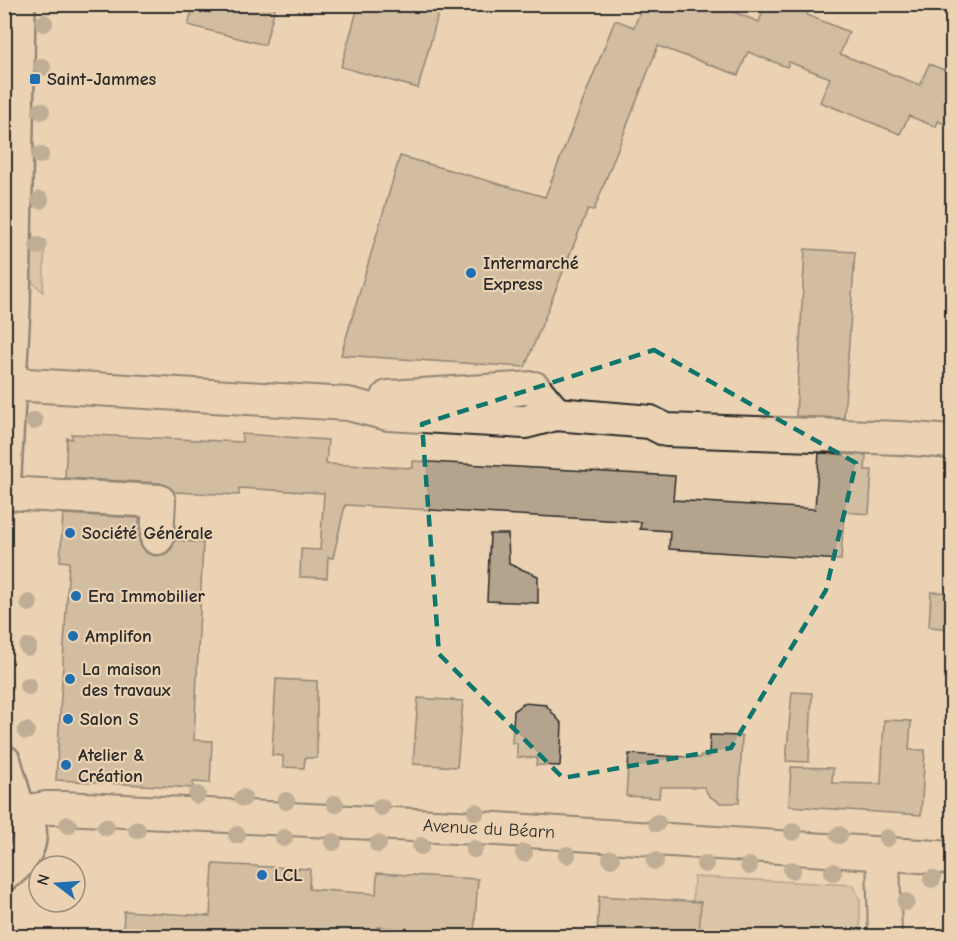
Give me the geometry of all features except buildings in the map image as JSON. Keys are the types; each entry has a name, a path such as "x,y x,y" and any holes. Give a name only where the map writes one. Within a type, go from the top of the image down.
{"main road":[{"path":"4,474 10,384 10,88 18,4"},
{"path":"4,762 15,802 29,826 29,840 24,854 16,866 4,873"}],"street":[{"path":"10,384 348,404 388,414 525,422 563,415 650,422 666,430 900,438 952,442"},
{"path":"4,493 159,501 157,538"},
{"name":"Avenue du Béarn","path":"15,802 46,808 485,828 952,858"},
{"path":"884,854 885,936"}],"highlighted area":[{"path":"654,350 856,463 826,590 731,748 563,778 439,654 422,424"}],"shaded area":[{"path":"23,239 45,240 43,292 27,277"},
{"path":"694,877 853,885 860,900 860,936 691,936"}],"place":[{"name":"Saint-Jammes","path":"35,79"},
{"name":"Intermarché Express","path":"471,273"},
{"name":"Société Générale","path":"70,533"},
{"name":"Era Immobilier","path":"76,596"},
{"name":"Amplifon","path":"73,636"},
{"name":"La maison des travaux","path":"70,679"},
{"name":"Salon S","path":"68,719"},
{"name":"Atelier & Création","path":"66,765"},
{"name":"LCL","path":"262,875"}]}
